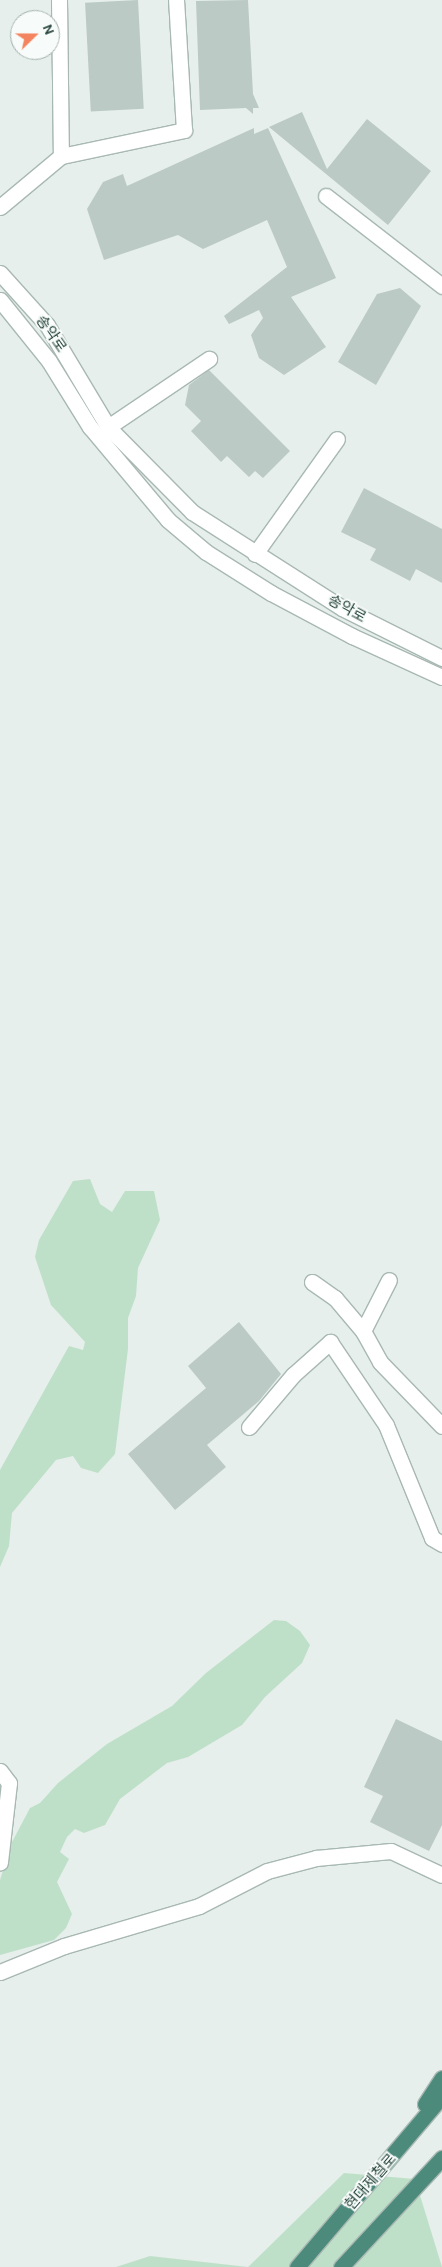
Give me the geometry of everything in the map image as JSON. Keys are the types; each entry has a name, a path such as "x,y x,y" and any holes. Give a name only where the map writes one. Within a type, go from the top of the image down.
{"highway":[{"path":"387,2163 442,2078"},
{"name":"현대제철로","path":"297,2267 442,2096"},
{"path":"341,2267 442,2158"}],"street":[{"path":"60,0 61,156"},
{"path":"0,207 61,156 184,130 176,0"},
{"path":"326,196 442,286"},
{"name":"송악로","path":"0,273 47,324 108,427 192,512 342,608 442,658"},
{"path":"0,300 49,361 90,427 168,520 206,552 272,593 352,636 442,677"},
{"path":"108,427 209,359"},
{"path":"255,554 337,440"},
{"path":"363,1331 389,1280"},
{"path":"312,1282 335,1298 363,1331 380,1362 442,1426"},
{"path":"249,1426 293,1375 330,1342 386,1425 432,1538 442,1544"},
{"path":"0,1771 9,1783 0,1862"},
{"path":"0,1972 74,1942 199,1906 267,1871 316,1858 391,1850 442,1875"}],"green space":[{"path":"90,1179 100,1204 112,1212 125,1191 154,1191 160,1220 138,1268 136,1296 128,1318 128,1349 115,1454 98,1473 81,1468 73,1456 56,1460 12,1513 9,1546 0,1567 0,1470 69,1346 83,1350 85,1342 51,1305 35,1257 39,1240 73,1181"},
{"path":"274,1620 286,1621 300,1631 310,1645 302,1663 265,1697 242,1725 188,1757 167,1763 120,1799 105,1825 84,1833 75,1829 67,1837 60,1852 69,1859 57,1882 72,1914 66,1928 54,1940 0,1955 0,1880 12,1842 30,1808 40,1803 58,1783 107,1744 172,1706 206,1673"},
{"path":"344,2173 415,2179 442,2267 248,2267"},
{"path":"150,2256 248,2267 116,2267"}],"building":[{"path":"138,0 144,109 91,112 85,3"},
{"path":"248,0 253,94 259,108 253,108 253,114 246,108 200,110 196,1"},
{"path":"302,112 327,169 367,119 431,171 388,225 269,127"},
{"path":"254,128 254,134 268,128 336,278 291,297 326,347 284,375 259,358 251,335 263,318 259,310 229,324 224,316 287,267 267,220 203,249 178,235 104,260 87,209 103,182 123,174 127,186"},
{"path":"400,288 421,306 376,385 338,362 377,294"},
{"path":"209,370 290,451 263,478 255,471 249,477 227,456 221,462 191,431 201,421 185,405 189,385"},
{"path":"364,488 442,529 442,583 416,569 410,581 370,560 376,549 341,532"},
{"path":"239,1322 281,1374 259,1401 207,1445 226,1467 175,1510 128,1454 206,1388 188,1366"},
{"path":"396,1719 442,1741 442,1825 429,1851 370,1822 383,1796 364,1787"}]}
